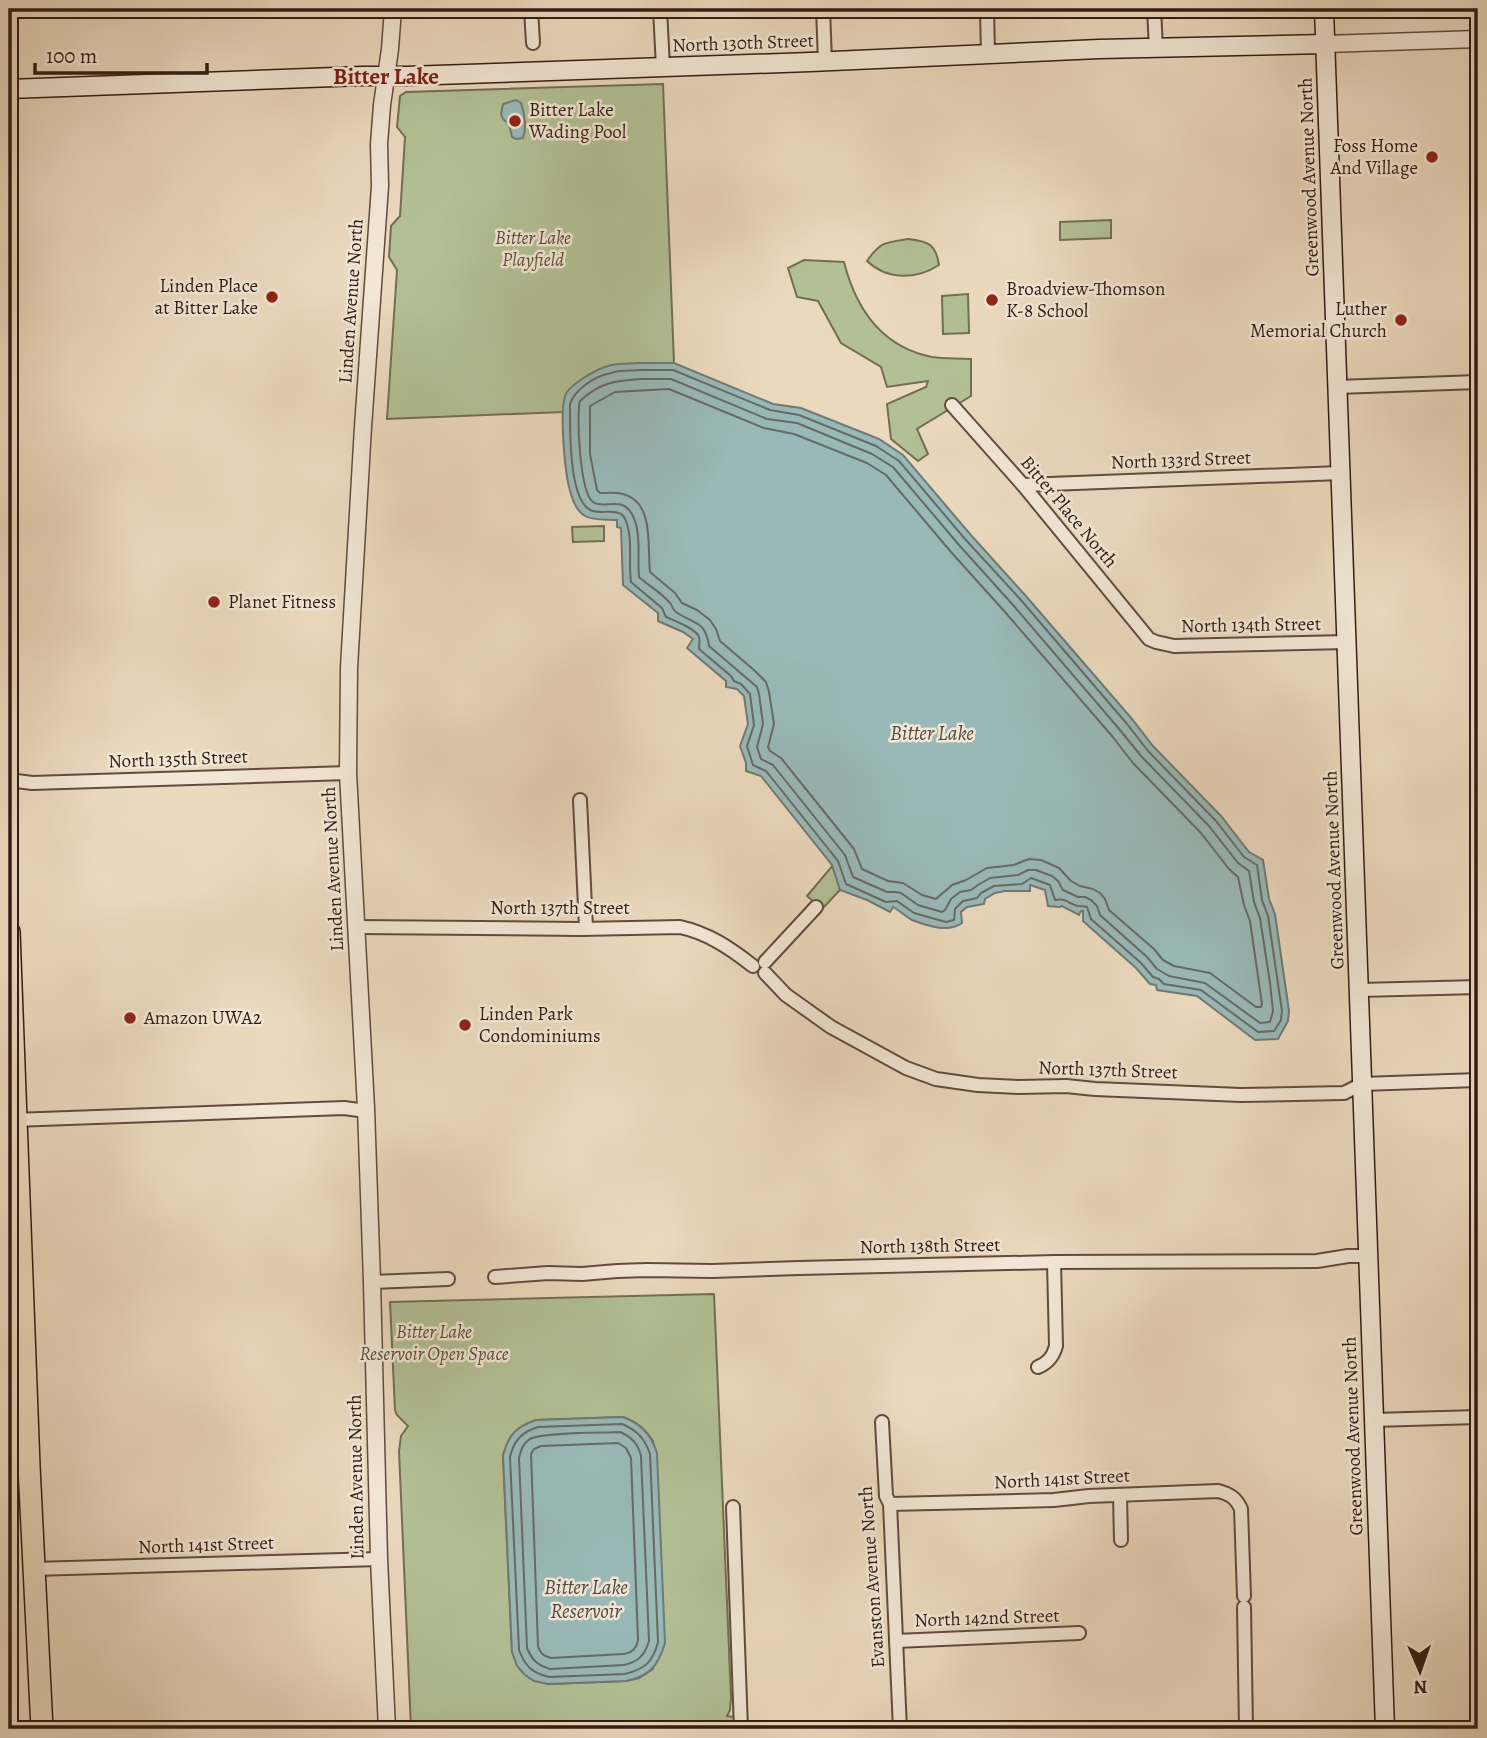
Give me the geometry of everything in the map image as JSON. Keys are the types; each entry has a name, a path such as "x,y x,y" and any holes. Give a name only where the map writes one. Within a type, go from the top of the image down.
{"highway":[{"path":"9,932 19,1466 34,1569 42,1729"}],"main road":[{"name":"Greenwood Avenue North","path":"1324,9 1385,1729"},
{"name":"North 130th Street","path":"9,89 1325,44"}],"street":[{"name":"Linden Avenue North","path":"387,1729 379,1559 366,1111 348,773 349,668 380,186 379,144 393,9"},
{"path":"531,9 533,43"},
{"path":"660,9 663,67"},
{"path":"823,9 825,61"},
{"path":"987,9 988,54"},
{"path":"1154,9 1156,48"},
{"name":"North 130th Street","path":"1325,44 1478,39"},
{"path":"1338,387 1478,383"},
{"name":"Bitter Place North","path":"952,405 1023,485 1144,633 1156,642"},
{"name":"North 133rd Street","path":"1023,485 1340,473"},
{"name":"North 134th Street","path":"1156,642 1174,646 1347,642"},
{"name":"North 135th Street","path":"9,780 32,783 348,773"},
{"path":"580,800 586,928"},
{"path":"761,967 816,906"},
{"name":"North 137th Street","path":"357,927 680,927 695,930 761,967 786,995 831,1027 906,1068 936,1079 1018,1087 1066,1086 1241,1095 1344,1093 1362,1084 1478,1080"},
{"path":"1360,990 1478,987"},
{"path":"13,1120 344,1108 366,1111"},
{"name":"North 138th Street","path":"495,1276 1054,1262 1317,1261 1367,1256"},
{"path":"1038,1367 1048,1361 1056,1346 1054,1262"},
{"path":"372,1282 448,1279"},
{"path":"1373,1420 1478,1417"},
{"name":"Evanston Avenue North","path":"883,1422 886,1496 890,1504 900,1729"},
{"name":"North 141st Street","path":"890,1504 1054,1500 1218,1491 1234,1498 1241,1510 1246,1729"},
{"path":"1120,1495 1121,1541"},
{"path":"733,1507 741,1729"},
{"name":"North 141st Street","path":"34,1569 379,1559"},
{"name":"North 142nd Street","path":"896,1641 1079,1633"}],"green space":[{"name":"Bitter Lake Playfield","path":"663,84 674,363 631,363 604,368 580,381 570,392 563,412 387,419 397,270 389,257 391,226 400,216 405,137 397,127 400,96 406,92"},
{"path":"1111,220 1111,238 1060,240 1060,222"},
{"path":"908,239 930,245 936,253 939,265 921,273 902,276 883,272 867,261 884,244"},
{"path":"804,260 844,262 864,310 885,335 899,345 932,357 971,359 971,396 917,429 928,454 918,461 891,439 887,404 926,387 928,381 887,387 881,367 841,343 818,301 797,297 788,268"},
{"path":"968,294 969,333 943,334 942,296"},
{"path":"604,526 604,541 573,542 572,527"},
{"path":"833,865 840,890 822,909 807,896"},
{"name":"Bitter Lake Reservoir Open Space","path":"714,1294 731,1697 727,1716 734,1717 734,1729 411,1729 399,1451 401,1436 408,1426 395,1410 390,1302","holes":["628,1419 640,1426 653,1441 653,1669 639,1678 626,1681 548,1684 512,1652 503,1456 514,1433 536,1420"]}],"water":[{"name":"Bitter Lake Wading Pool","path":"516,100 521,103 525,125 523,138 516,139 512,137 509,124 501,114 503,104"},
{"name":"Bitter Lake","path":"674,363 773,404 801,408 879,439 903,455 1153,746 1221,816 1249,852 1263,860 1269,899 1275,914 1289,1011 1288,1021 1278,1039 1255,1040 1197,996 1157,990 1156,985 1150,984 1083,921 1083,911 1079,915 1062,906 1048,906 1045,890 1030,885 1030,891 995,893 985,899 984,904 967,907 961,912 962,923 944,928 912,920 893,907 890,912 840,890 832,865 761,776 746,771 740,746 748,724 744,696 737,689 726,687 726,681 687,648 693,639 658,621 658,613 623,585 621,528 617,527 617,520 589,518 578,509 573,500 563,442 563,411 567,392 603,368 616,364"},
{"name":"Bitter Lake Reservoir","path":"623,1417 645,1430 657,1453 665,1643 652,1669 626,1681 548,1684 534,1681 517,1666 512,1652 503,1455 505,1448 514,1432 536,1420"}],"place":[{"name":"Bitter Lake Wading Pool","path":"515,121"},
{"name":"Foss Home And Village","path":"1432,157"},
{"name":"Linden Place at Bitter Lake","path":"272,297"},
{"name":"Broadview-Thomson K-8 School","path":"992,300"},
{"name":"Luther Memorial Church","path":"1401,320"},
{"name":"Planet Fitness","path":"214,602"},
{"name":"Amazon UWA2","path":"130,1018"},
{"name":"Linden Park Condominiums","path":"465,1025"}],"district":[{"name":"Bitter Lake","path":"386,76"}]}
